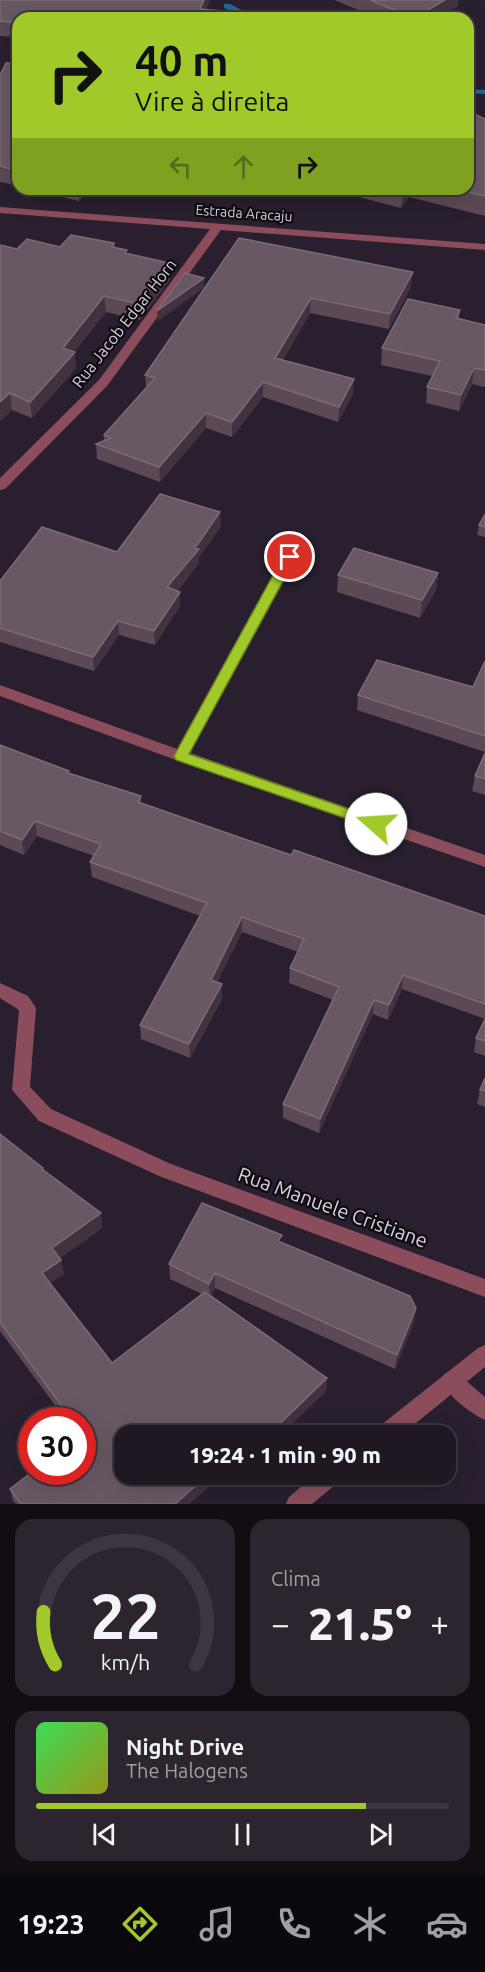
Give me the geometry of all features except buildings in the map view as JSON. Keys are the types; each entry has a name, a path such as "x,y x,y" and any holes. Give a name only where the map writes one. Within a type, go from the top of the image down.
{"street":[{"name":"Estrada Aracaju","path":"0,210 485,247"},
{"name":"Rua Jacob Edgar Horn","path":"0,486 103,383 218,226"},
{"path":"181,756 290,557"},
{"path":"0,690 181,756 485,861"},
{"name":"Rua Manuele Cristiane","path":"0,990 22,1001 27,1008 21,1090 45,1115 165,1170 485,1288"},
{"path":"397,1425 485,1355"},
{"path":"451,1382 485,1410"},
{"path":"296,1504 319,1485"}],"waterway":[{"path":"227,6 240,12"},
{"path":"474,91 485,92"}],"route":[{"path":"290,557 181,756 376,824"}]}
